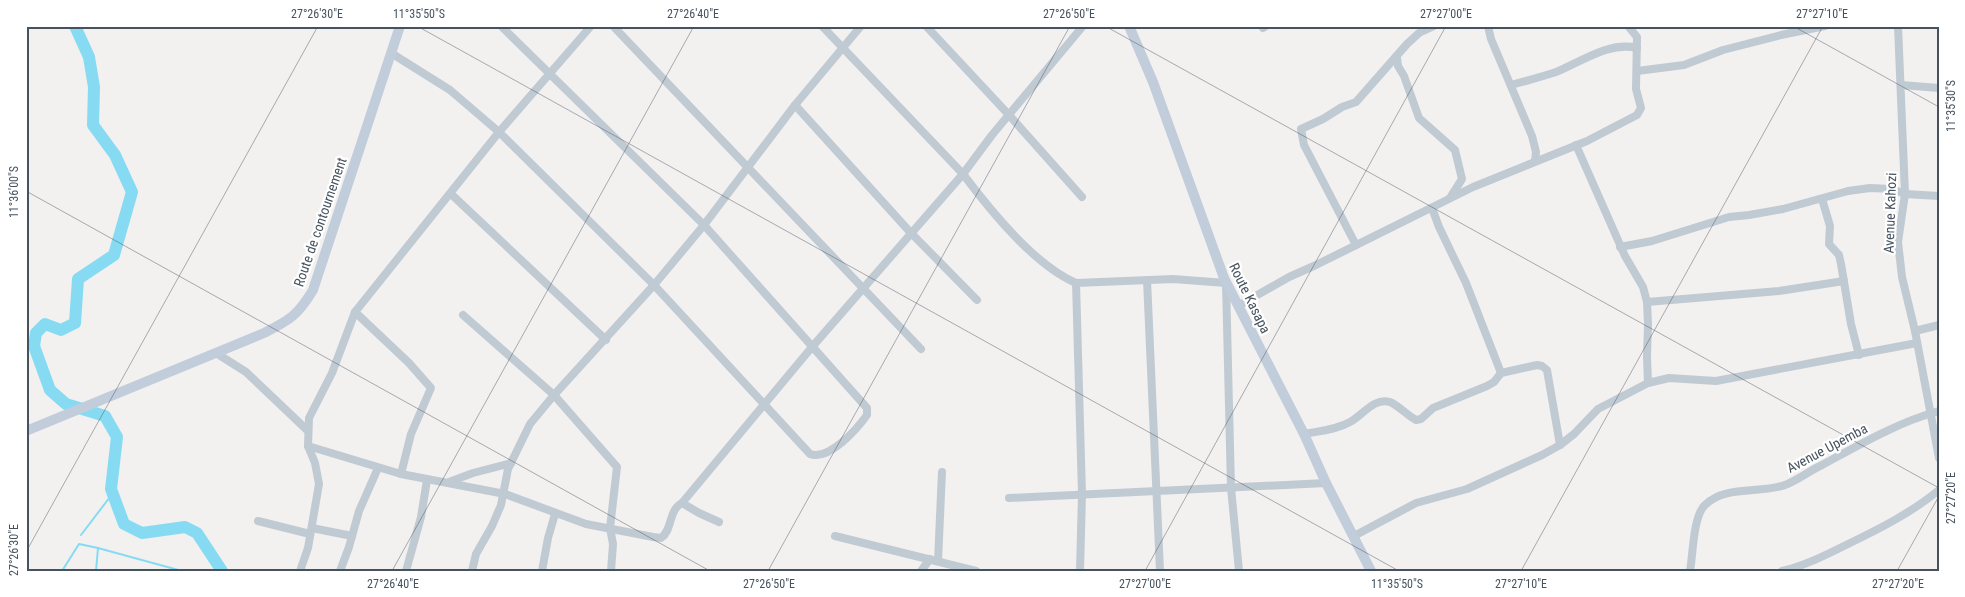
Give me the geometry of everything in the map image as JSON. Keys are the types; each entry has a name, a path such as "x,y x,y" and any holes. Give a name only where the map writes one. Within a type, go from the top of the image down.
{"street":[{"name":"Route de contournement","path":"26,431 287,322 301,310 313,290 400,26"},
{"path":"391,53 450,90 499,132 654,285 810,454 816,456 823,455 834,448 860,425 867,415 866,408 704,225 501,26"},
{"path":"300,571 311,531 318,494 318,476 308,446 307,430 309,418 332,373 354,312 451,194 499,132 591,26"},
{"path":"613,26 921,349"},
{"path":"822,26 962,174 979,195 1041,261 1076,282 1173,279 1226,283 1231,488 1239,571"},
{"path":"472,571 476,554 492,526 505,494 508,469 530,424 554,395 606,340 704,225 795,105 861,26"},
{"path":"926,26 1082,197"},
{"path":"308,446 401,474 505,494 554,514 586,524 661,538 667,533 676,509 910,232 962,174 1083,26"},
{"name":"Route Kasapa","path":"1129,26 1153,82 1226,283 1304,434 1326,483 1371,571"},
{"path":"1356,245 1304,145 1301,129 1323,119 1342,107 1356,102 1407,44 1419,33 1434,26"},
{"path":"1488,26 1532,136 1536,152 1535,161"},
{"path":"1238,306 1289,277 1450,200 1473,187 1576,145 1640,112 1640,102 1636,89 1637,37 1628,26"},
{"path":"1637,71 1684,65 1723,50 1825,26"},
{"name":"Avenue Kahozi","path":"1898,26 1905,194 1898,242 1902,277 1915,331 1939,458"},
{"path":"1511,85 1555,72 1600,52 1624,46 1637,48"},
{"path":"1396,58 1419,118 1457,154 1462,179 1450,200"},
{"path":"1901,85 1939,88"},
{"path":"795,105 910,232 977,300"},
{"path":"1576,145 1620,247 1643,287 1647,302 1648,383"},
{"path":"1620,247 1652,240 1728,217 1749,215 1822,199 1848,191 1870,188 1892,189 1905,194 1939,196"},
{"path":"451,194 606,340"},
{"path":"1822,199 1830,226 1829,244 1839,255 1859,355"},
{"path":"1432,208 1466,283 1501,373"},
{"path":"1147,280 1160,571"},
{"path":"1647,302 1770,292 1844,281"},
{"path":"1076,282 1082,494 1080,571"},
{"path":"354,312 409,363 431,388 411,434 401,474"},
{"path":"463,315 554,395 617,467 610,528 613,544 611,571"},
{"path":"1915,331 1939,325"},
{"path":"1354,536 1416,503 1467,489 1542,455 1560,445 1574,434 1598,409 1648,383 1676,378 1716,381 1917,343"},
{"path":"216,353 246,372 307,430"},
{"path":"1304,434 1342,426 1383,401 1391,403 1416,420 1421,419 1433,408 1494,382 1501,373 1537,365 1547,370 1560,445"},
{"name":"Avenue Upemba","path":"1690,571 1700,510 1706,503 1719,496 1783,485 1865,442 1929,413 1939,411"},
{"path":"447,482 480,470 511,463"},
{"path":"340,571 360,511 378,468"},
{"path":"921,571 934,560 942,472"},
{"path":"406,571 421,517 427,480"},
{"path":"1009,498 1326,483"},
{"path":"1782,571 1826,555 1876,531 1921,504 1939,490"},
{"path":"682,503 719,522"},
{"path":"542,571 554,514"},
{"path":"258,521 311,531 352,536"},
{"path":"835,536 976,571"}],"waterway":[{"path":"75,26 89,57 94,87 93,125 115,155 132,192 114,255 78,279 75,323 61,330 45,324 36,333 34,346 50,390 66,404 105,416 117,437 111,489 124,524 142,533 185,527 197,533 222,571"},
{"path":"81,535 113,493"},
{"path":"62,571 79,544 98,548 96,571"},
{"path":"98,548 182,571"}]}
